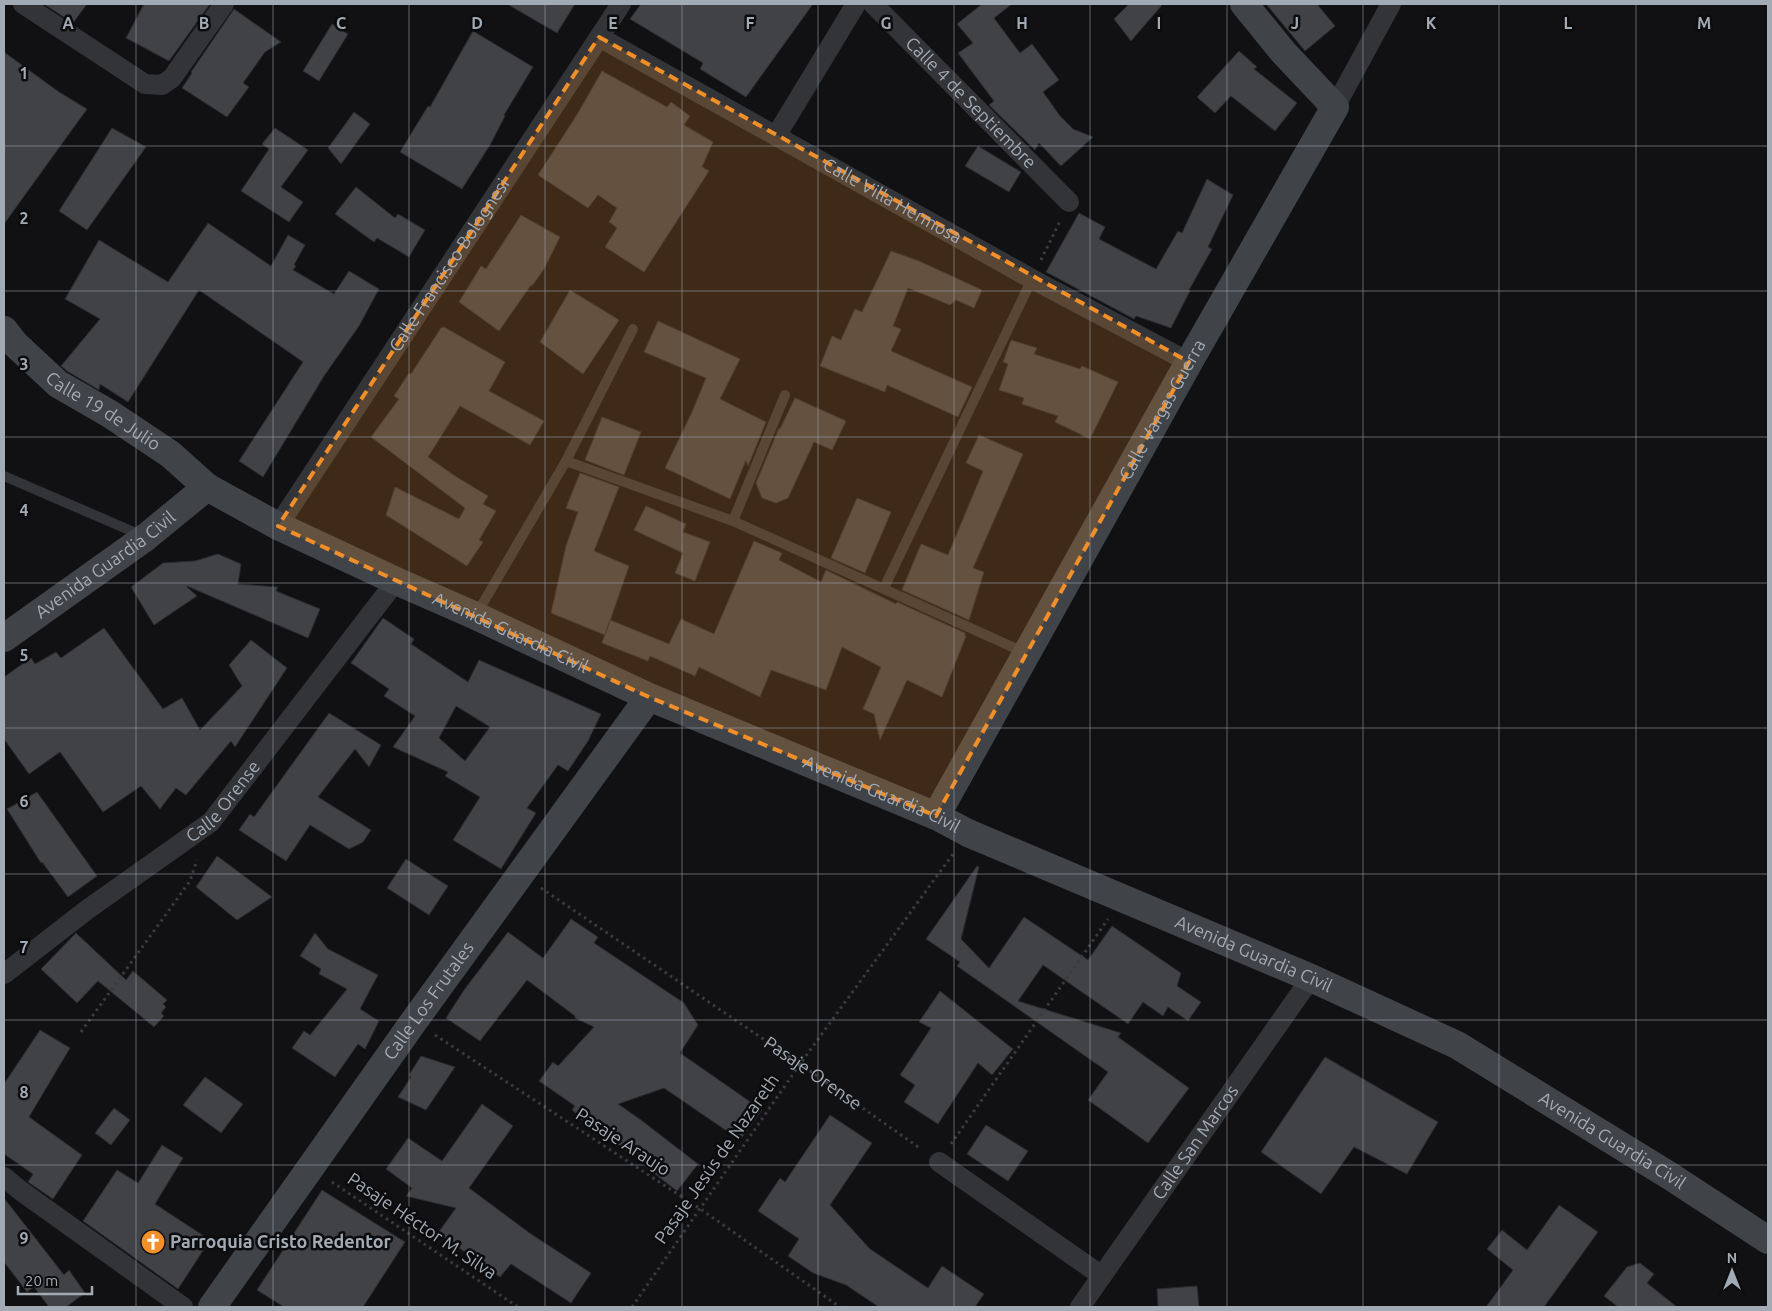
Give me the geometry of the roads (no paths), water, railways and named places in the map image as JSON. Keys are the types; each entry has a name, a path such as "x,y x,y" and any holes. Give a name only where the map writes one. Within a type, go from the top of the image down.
{"street":[{"path":"23,4 145,84 162,85 172,78 224,4"},
{"name":"Calle Francisco Bolognesi","path":"278,526 621,4"},
{"path":"776,136 856,4"},
{"name":"Calle 4 de Septiembre","path":"873,4 1069,202"},
{"path":"1244,4 1284,53 1335,107"},
{"name":"Calle Vargas Guerra","path":"936,816 1391,4"},
{"name":"Calle Villa Hermosa","path":"599,37 1032,279 1189,362"},
{"name":"Calle 19 de Julio","path":"4,330 14,344 58,384 110,414 170,454 207,487"},
{"name":"Avenida Guardia Civil","path":"4,638 146,537 207,487 278,526 649,697 936,816 968,833 1312,978 1457,1045 1670,1176 1768,1240"},
{"name":"Calle Orense","path":"4,974 88,909 211,822 396,581"},
{"name":"Calle Los Frutales","path":"212,1307 520,873 649,697"},
{"name":"Calle San Marcos","path":"1080,1307 1312,978"},
{"path":"939,1162 1102,1276"},
{"path":"4,1177 183,1307"}],"lane":[{"path":"884,588 1032,279"},
{"path":"476,616 566,460 633,329"},
{"path":"733,521 785,396"},
{"path":"566,460 733,521 1027,653"},
{"path":"4,476 146,537"}],"place":[{"name":"Parroquia Cristo Redentor","path":"153,1242"}]}
